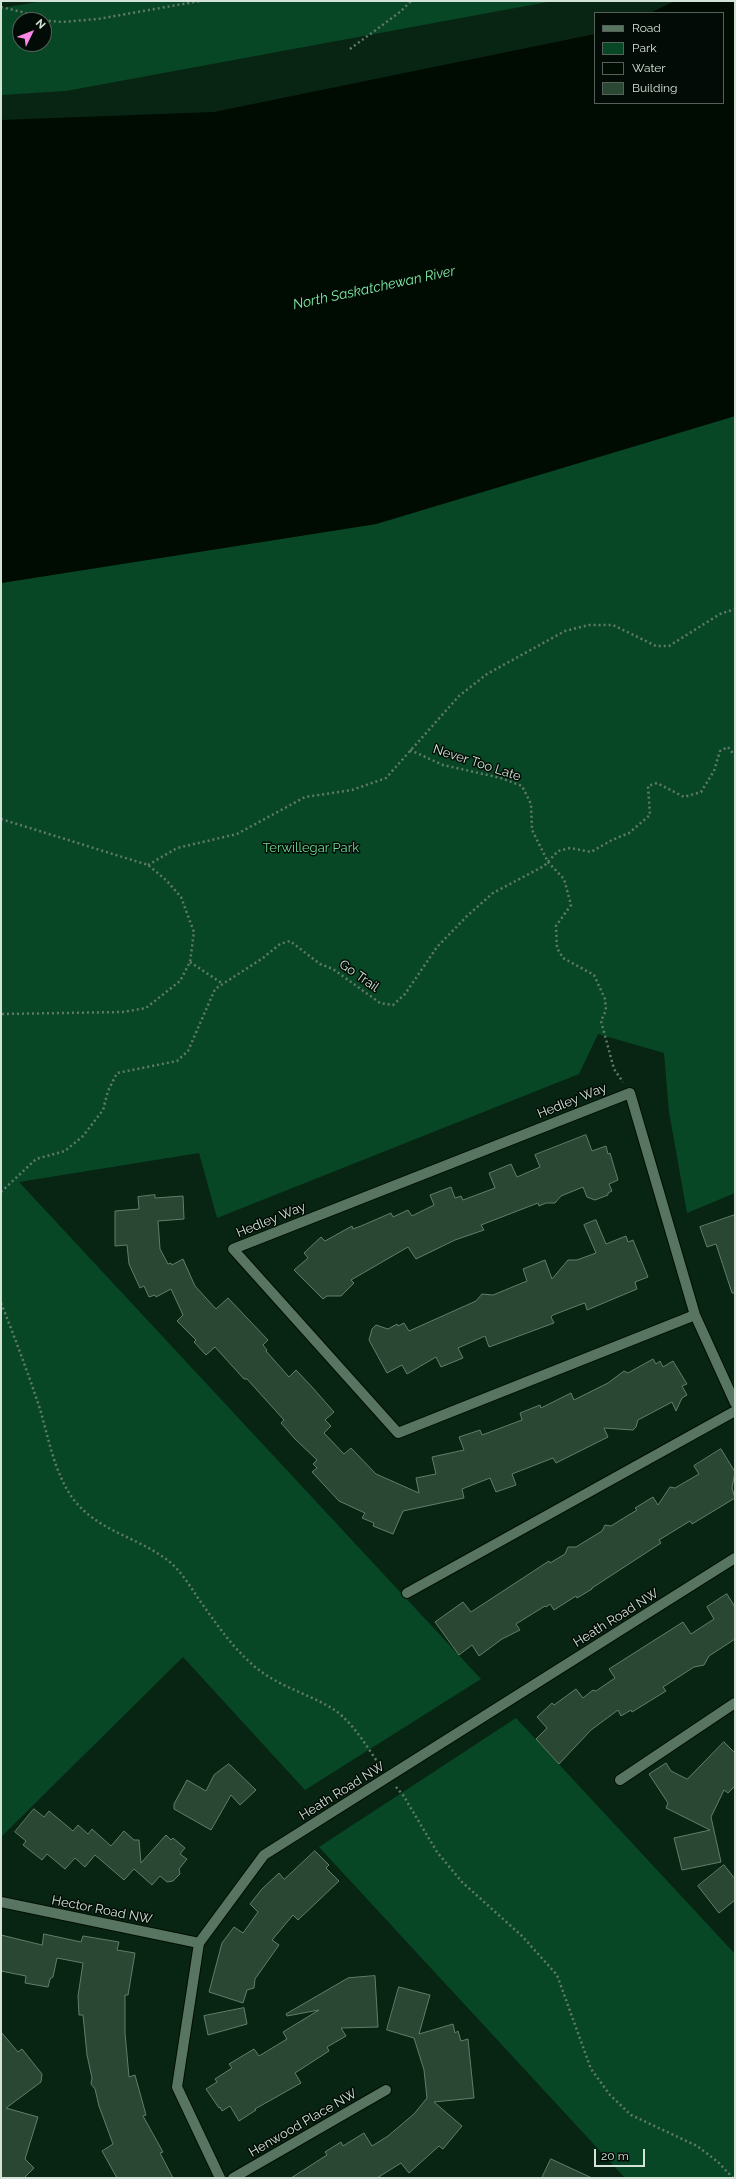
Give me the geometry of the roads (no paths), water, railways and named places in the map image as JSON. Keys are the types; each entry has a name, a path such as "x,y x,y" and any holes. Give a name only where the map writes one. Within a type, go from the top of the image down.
{"street":[{"name":"Hedley Way","path":"630,1093 695,1315 398,1433 234,1249 630,1093"},
{"path":"695,1315 735,1403"},
{"path":"407,1593 735,1411"},
{"name":"Heath Road NW","path":"220,2178 177,2088 199,1943 264,1855 735,1558"},
{"path":"620,1780 735,1703"},
{"name":"Hector Road NW","path":"1,1902 199,1943"},
{"name":"Henwood Place NW","path":"233,2178 386,2090"}],"water":[{"name":"North Saskatchewan River","path":"675,1 735,1 735,416 376,524 1,583 1,120 214,112 594,34 594,104 724,104 724,12 652,12"}],"park label":[{"name":"Terwillegar Park","path":"311,848"}]}
